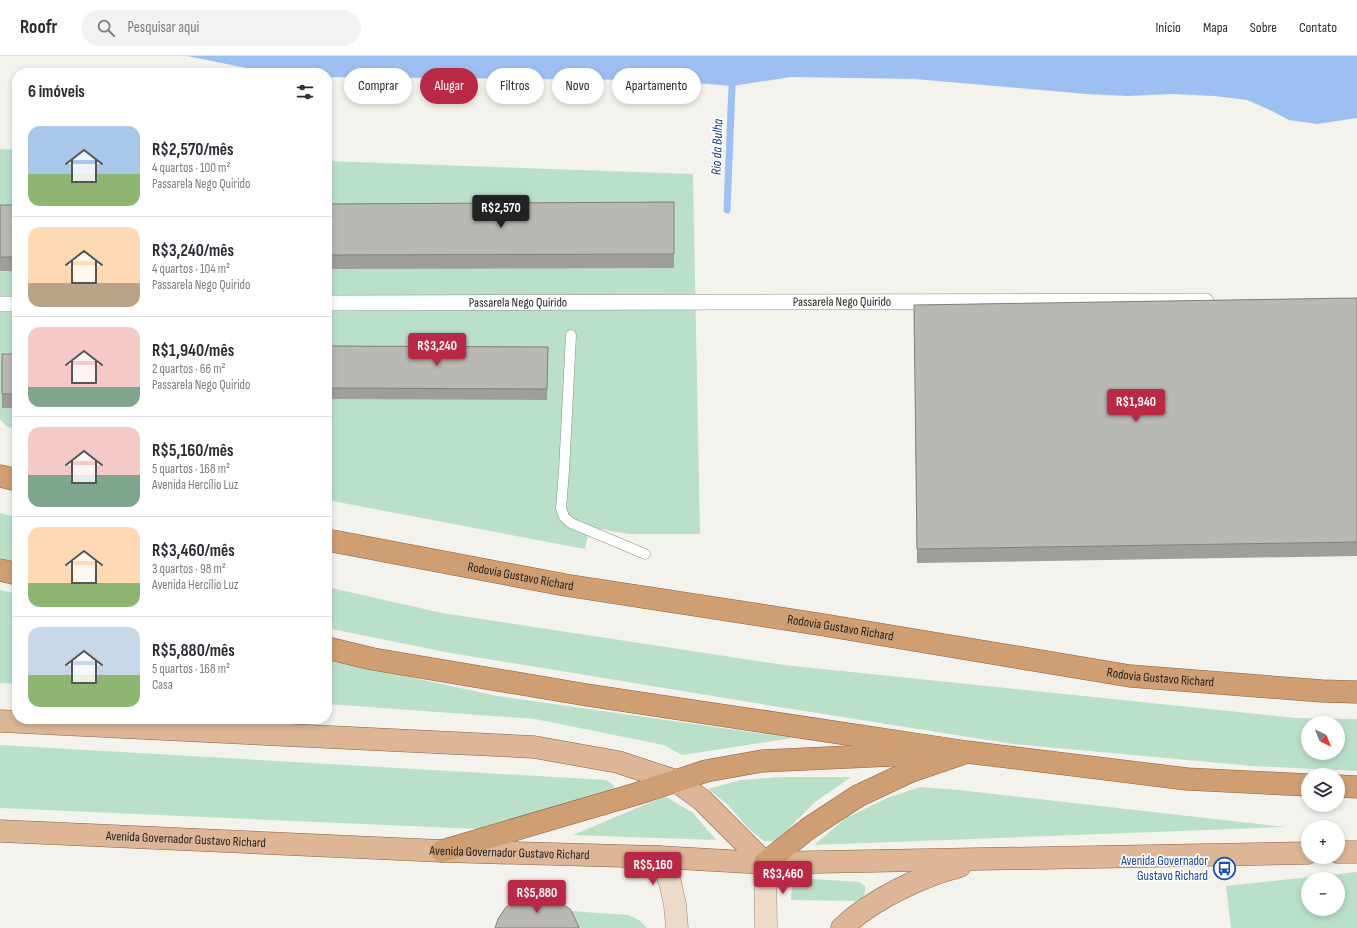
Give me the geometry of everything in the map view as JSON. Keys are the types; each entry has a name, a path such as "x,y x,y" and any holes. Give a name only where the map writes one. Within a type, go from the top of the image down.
{"highway":[{"path":"0,476 12,479"},
{"name":"Rodovia Gustavo Richard","path":"332,541 565,585 824,625 1130,676 1322,691 1357,692"},
{"path":"0,570 12,573"},
{"path":"332,649 373,659 579,693 967,752 1187,779 1301,785"},
{"path":"442,851 706,771 762,761 967,752"},
{"path":"766,863 809,828 858,796 911,771 967,752"},
{"path":"1345,786 1357,787"}],"main road":[{"path":"0,466 12,470"},
{"path":"0,721 12,722"},
{"path":"62,724 534,747 618,762 676,781 702,800 766,863 766,928"},
{"name":"Avenida Governador Gustavo Richard","path":"0,831 442,851 659,857 766,863 1301,853"},
{"path":"1345,852 1357,852"},
{"path":"659,857 670,882 675,905 677,928"},
{"path":"842,928 876,902 912,883 950,869 989,860"}],"street":[{"name":"Passarela Nego Quirido","path":"332,303 1221,301"},
{"path":"0,304 12,304"}],"lane":[{"path":"571,335 561,508 564,517 570,523 645,554"}],"green space":[{"path":"0,149 12,150 12,428 6,426 0,419"},
{"path":"332,161 693,174 700,534 628,534 590,527 585,549 332,501"},
{"path":"0,513 12,516 12,561 0,558"},
{"path":"332,588 442,613 784,665 1301,718 1301,760 1345,760 1345,719 1357,719 1357,771 1345,770 1345,768 1301,768 1252,766 1013,744 445,652 332,629"},
{"path":"0,590 12,593 12,684 0,683"},
{"path":"332,660 497,696 793,738 682,755 664,745 535,719 332,704"},
{"path":"0,745 606,780 614,785 613,790 607,794 478,829 0,808"},
{"path":"781,777 851,777 815,802 792,825 781,842 764,841 747,827 728,805 708,789 741,780"},
{"path":"920,787 959,790 1286,827 814,845 846,818 887,798"},
{"path":"665,796 693,813 716,840 573,835"},
{"path":"1357,872 1357,928 1231,928 1226,886 1301,878 1301,916 1345,916 1345,873"},
{"path":"797,878 860,882 865,886 865,893 861,899 857,901 791,900 792,886"},
{"path":"512,907 628,915 639,920 647,928 563,928"}],"water":[{"path":"187,56 1357,56 1357,118 1317,124 1289,120 1247,100 1214,96 1173,94 1128,96 1086,94 915,79 791,77 732,86 701,83 701,68 612,68 612,80 604,80 604,68 552,68 552,79 544,79 544,68 486,68 486,78 478,78 478,68 420,68 420,78 412,78 412,68 344,68 344,77 332,77 332,68 246,68"}],"building":[{"path":"674,202 674,254 332,255 332,204"},
{"path":"0,205 12,205 12,257 0,257"},
{"path":"1357,298 1357,542 917,549 914,305"},
{"path":"332,346 548,347 547,389 332,388"},
{"path":"2,354 12,354 12,394 2,394"},
{"path":"532,895 546,895 559,901 571,910 579,928 495,928 498,919 506,907 518,899"}],"waterway":[{"name":"Rio da Bulha","path":"727,210 732,86"}],"place":[{"name":"Avenida Governador Gustavo Richard","path":"1224,868"}]}
